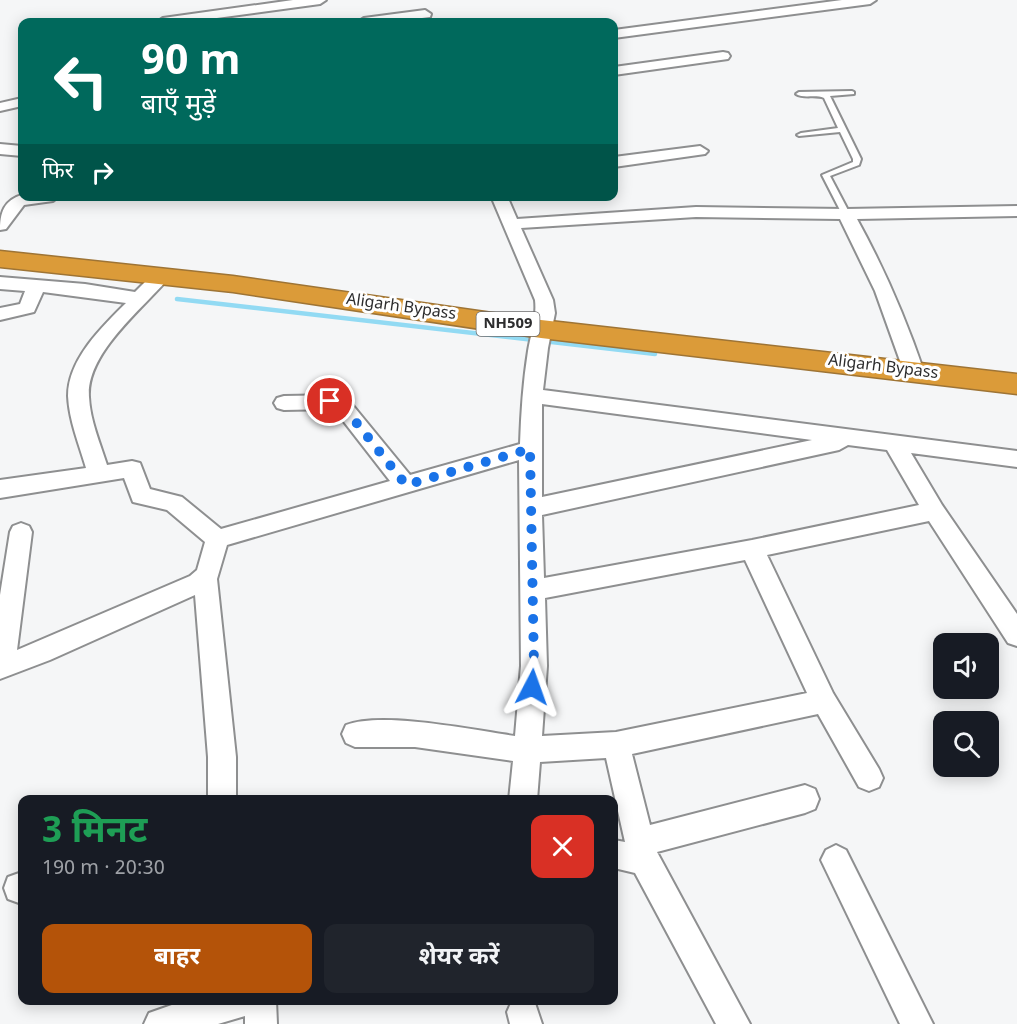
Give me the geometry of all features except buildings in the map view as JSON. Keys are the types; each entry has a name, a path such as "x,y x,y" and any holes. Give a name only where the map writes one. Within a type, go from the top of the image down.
{"highway":[{"name":"Aligarh Bypass","path":"0,259 233,284 540,338 914,372 1017,384"}],"street":[{"path":"192,18 320,0"},
{"path":"420,0 427,18"},
{"path":"618,33 821,3 870,0"},
{"path":"618,70 723,57"},
{"path":"0,107 18,103"},
{"path":"0,149 18,151"},
{"path":"618,161 700,151"},
{"path":"6,193 18,194"},
{"path":"0,225 22,201"},
{"path":"501,201 544,300 546,313 532,396 530,449 533,508 534,666 523,795"},
{"path":"512,224 696,212 846,214 1017,211"},
{"path":"846,214 872,261 888,298 914,372"},
{"path":"99,473 80,408 78,386 81,372 91,355 161,276"},
{"path":"0,283 140,299"},
{"path":"0,314 27,308 36,286"},
{"path":"532,396 1009,458 1017,479"},
{"path":"284,403 339,402 406,485"},
{"path":"533,508 853,439"},
{"path":"894,443 934,511 1017,635"},
{"path":"217,539 530,449"},
{"path":"0,489 132,470 141,496 174,503 217,539"},
{"path":"533,590 752,549 934,511"},
{"path":"1,668 21,532"},
{"path":"217,539 205,579 222,757 222,795"},
{"path":"752,549 824,701 869,778"},
{"path":"1,668 205,579"},
{"path":"355,734 415,734 526,750 616,745 824,701"},
{"path":"616,745 633,852 734,1024"},
{"path":"633,852 805,799"},
{"path":"836,860 917,1024"},
{"path":"160,1024 230,1005"},
{"path":"244,1005 261,1024"}],"lane":[{"path":"799,94 852,93"},
{"path":"824,94 857,161 828,173 825,177 846,214"},
{"path":"801,135 843,129"}],"waterway":[{"path":"177,299 655,354"}],"route":[{"path":"330,401 339,402 343,406 406,485 530,449 533,508 534,666 532,687"}]}
